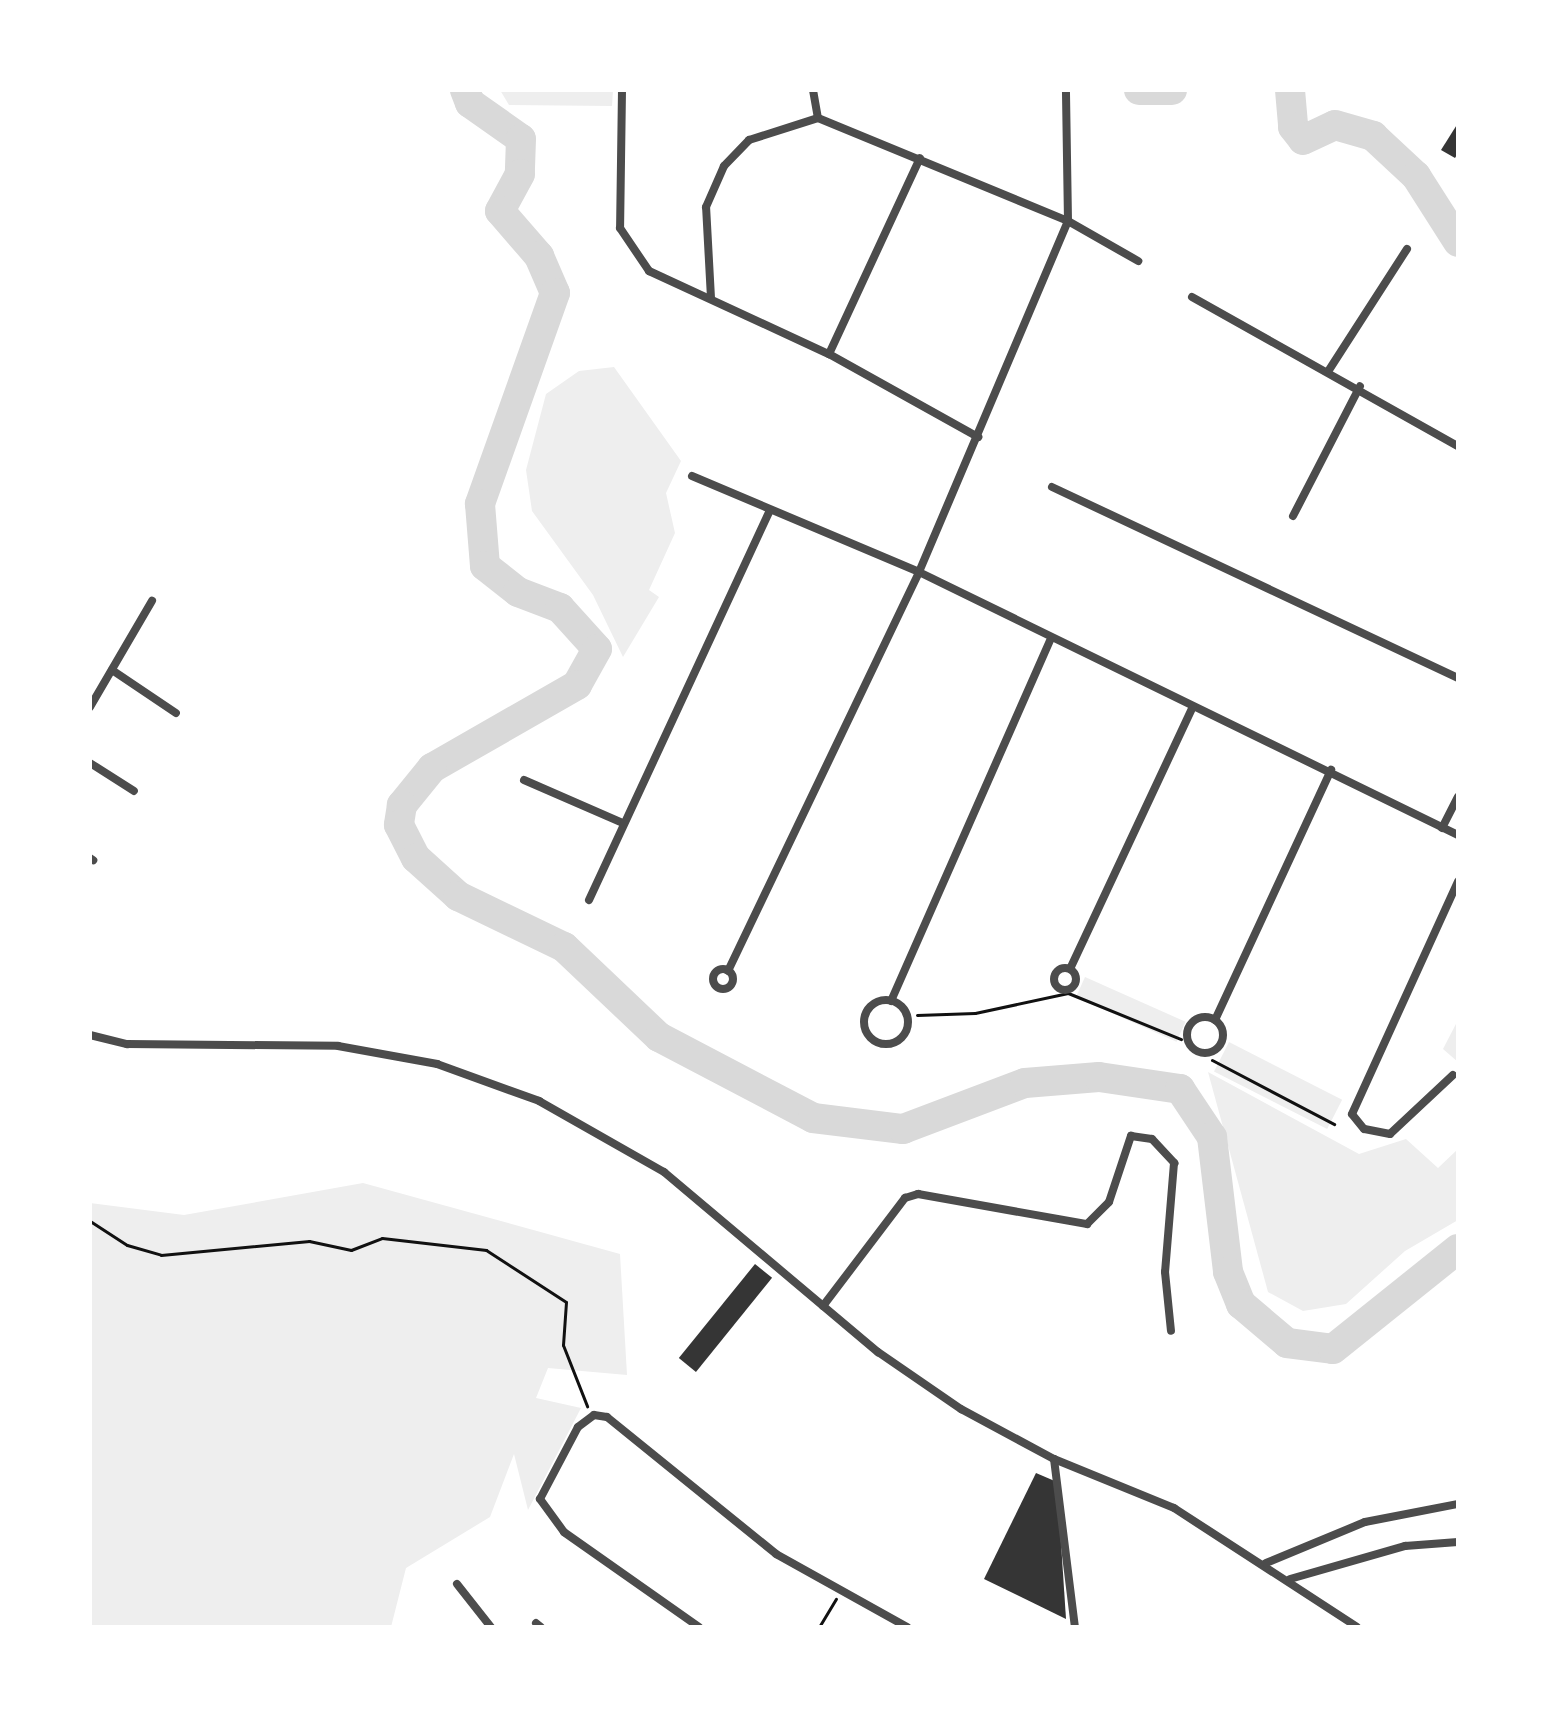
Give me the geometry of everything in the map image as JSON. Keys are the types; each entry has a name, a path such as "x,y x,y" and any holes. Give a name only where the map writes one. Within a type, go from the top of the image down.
{"street":[{"path":"622,90 620,228 649,271 829,354 978,437"},
{"path":"813,90 818,118"},
{"path":"728,971 919,572 1068,221 1066,90"},
{"path":"711,298 706,207 724,166 749,140 818,118 1068,221 1138,261"},
{"path":"829,354 920,158"},
{"path":"1329,370 1407,249"},
{"path":"1192,297 1360,386 1458,446"},
{"path":"1293,516 1360,386"},
{"path":"692,476 919,572 1050,640 1331,770 1458,835"},
{"path":"1052,487 1458,678"},
{"path":"589,900 770,510"},
{"path":"90,707 152,601"},
{"path":"891,1001 1050,640"},
{"path":"112,670 176,713"},
{"path":"1070,969 1193,707"},
{"path":"90,763 134,791"},
{"path":"1215,1020 1331,770"},
{"path":"524,780 623,823"},
{"path":"1442,828 1458,797"},
{"path":"1453,1075 1390,1134 1364,1129 1352,1114 1352,1100 1458,881"},
{"path":"891,1001 909,1022 904,1036 884,1045 866,1033 863,1019 870,1006 891,1001"},
{"path":"1197,1018 1215,1020 1222,1029 1219,1046 1197,1052 1186,1038 1188,1026 1197,1018"},
{"path":"90,1035 127,1044 338,1046 437,1064 539,1101 664,1172 823,1306 961,1409 1054,1459 1174,1508 1266,1563 1357,1627"},
{"path":"823,1306 905,1198 918,1194 1087,1224 1109,1202 1131,1136 1152,1139 1174,1163 1165,1272 1171,1331"},
{"path":"699,1627 564,1532 540,1499 578,1427 594,1415 607,1417 776,1554 907,1627"},
{"path":"1054,1459 1075,1627"},
{"path":"1266,1563 1365,1522 1458,1504"},
{"path":"1290,1579 1405,1546 1458,1542"},
{"path":"457,1584 491,1627"}],"path":[{"path":"917,1015 975,1013 1068,993 1181,1039"},
{"path":"1212,1060 1334,1124"},
{"path":"90,1221 127,1245 161,1255 309,1241 351,1250 382,1238 486,1250 566,1302 563,1345 581,1400 594,1415"},
{"path":"819,1627 840,1592"}],"shaded area":[{"path":"500,90 613,90 612,106 509,105"},
{"path":"614,367 681,461 666,493 675,533 649,590 659,597 623,657 593,595 532,511 526,470 546,394 579,371"},
{"path":"1085,977 1185,1022 1177,1042 1076,997"},
{"path":"1458,1020 1458,1062 1443,1049"},
{"path":"1229,1042 1342,1100 1327,1129 1214,1071"},
{"path":"1208,1072 1359,1154 1406,1139 1438,1168 1458,1149 1458,1220 1405,1251 1346,1304 1303,1311 1268,1292"},
{"path":"363,1183 620,1254 627,1375 548,1368 536,1398 581,1408 528,1510 514,1454 490,1517 406,1568 391,1627 90,1627 90,1203 184,1215"}],"building":[{"path":"1458,123 1458,153 1455,158 1441,150"},
{"path":"755,1264 772,1278 696,1372 679,1358"},
{"path":"1036,1473 1057,1482 1066,1619 984,1579"}],"waterway":[{"path":"465,90 470,103 521,139 520,174 500,211 539,256 555,293 480,504 485,566 518,592 560,608 597,649 577,685 432,768 402,805 399,825 416,858 458,896 564,947 659,1037 813,1118 903,1129 1025,1083 1099,1077 1180,1089 1212,1137 1228,1272 1241,1304 1287,1343 1333,1349 1458,1249"},
{"path":"1139,90 1172,90"},
{"path":"1290,90 1293,127 1303,140 1335,125 1373,136 1416,176 1458,242"}]}
